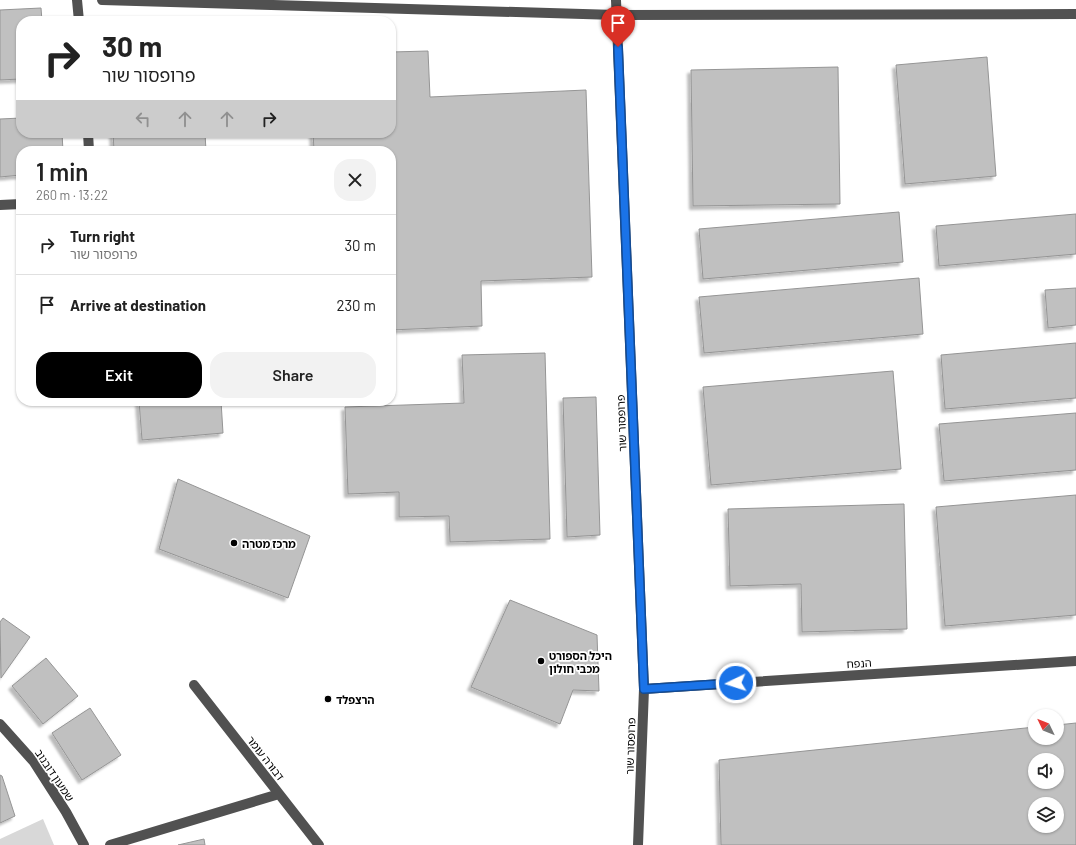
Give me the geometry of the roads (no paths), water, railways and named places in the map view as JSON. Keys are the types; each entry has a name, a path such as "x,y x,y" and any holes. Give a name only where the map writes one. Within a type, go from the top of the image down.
{"street":[{"path":"77,0 79,16"},
{"path":"102,0 616,15 1076,14"},
{"name":"פרופסור שור","path":"616,0 644,689 638,845"},
{"path":"0,205 16,204"},
{"name":"הנפח","path":"644,689 1076,661"},
{"name":"דבורה עומר","path":"194,686 319,845"},
{"name":"שמעון דובנוב","path":"0,724 34,762 66,812 84,845"},
{"path":"110,845 279,794"}],"place":[{"name":"מרכז מטרה","path":"234,543"},
{"name":"היכל הספורט מכבי חולון","path":"541,661"},
{"name":"הרצפלד","path":"328,699"}]}
